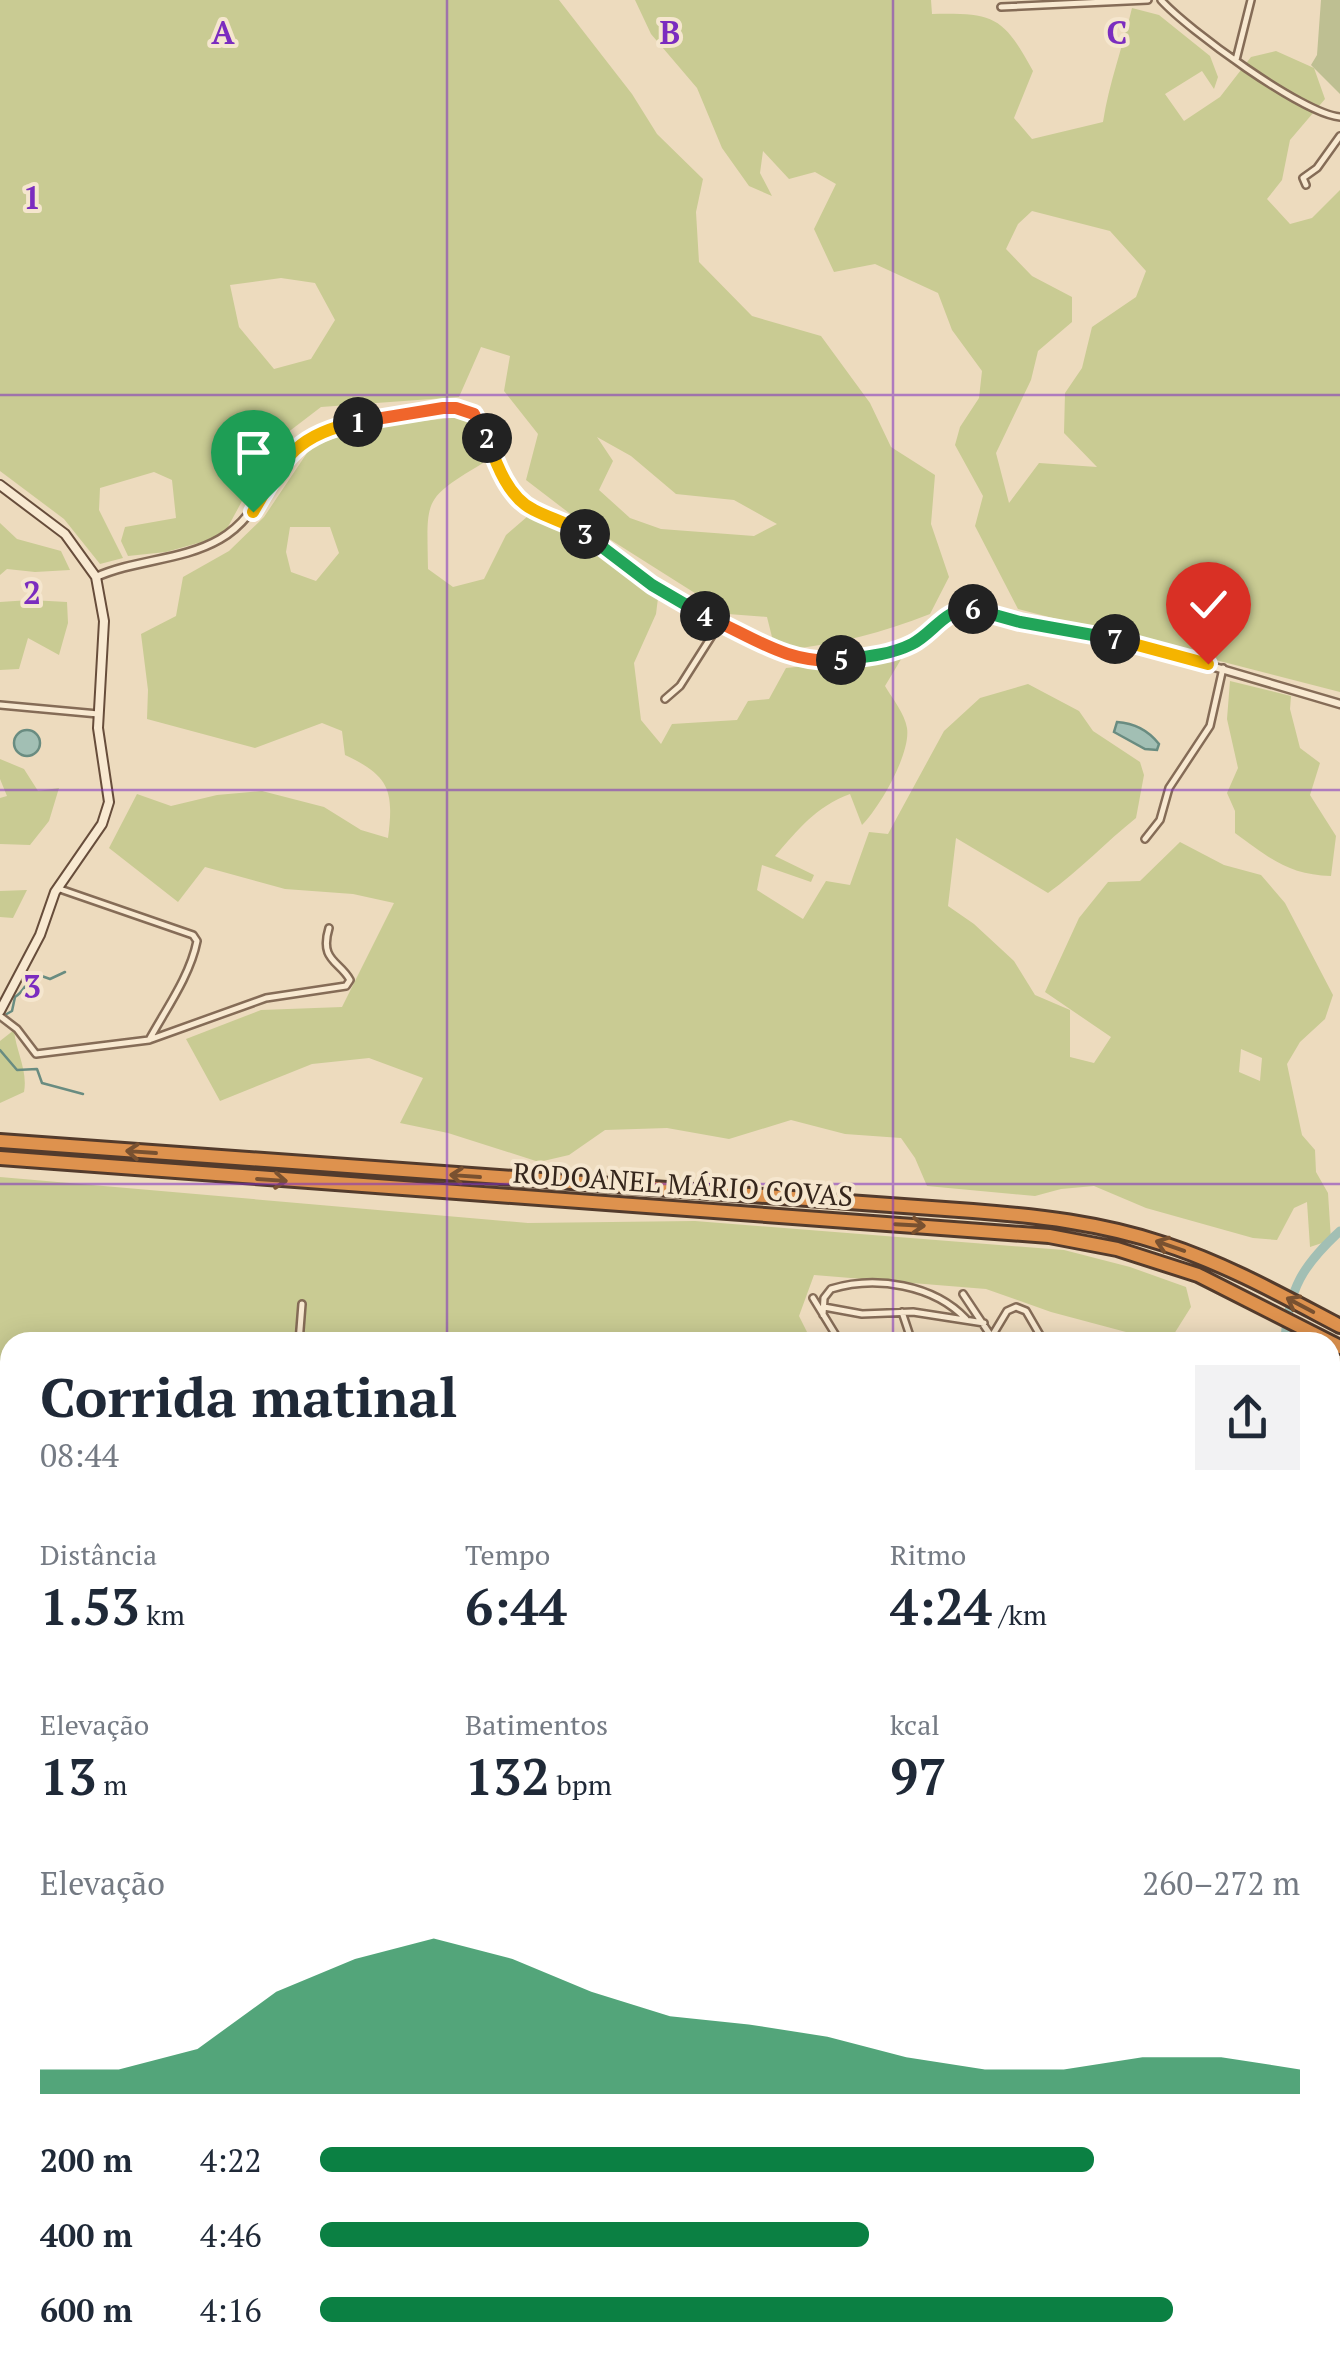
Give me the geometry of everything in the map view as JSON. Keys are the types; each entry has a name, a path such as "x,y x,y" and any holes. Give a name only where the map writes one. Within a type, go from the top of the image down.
{"highway":[{"name":"RODOANEL MÁRIO COVAS","path":"0,1141 1048,1218 1118,1230 1164,1244 1260,1284 1340,1326"},
{"name":"RODOANEL MÁRIO COVAS","path":"0,1158 1050,1236 1117,1248 1159,1261 1251,1300 1312,1332"}],"main road":[{"path":"0,484 65,534 96,576 104,621 98,714 108,810 58,888 0,1014"}],"street":[{"path":"1001,7 1148,0"},
{"path":"1161,0 1293,100 1320,113 1340,117"},
{"path":"1236,60 1251,0"},
{"path":"1311,172 1340,136"},
{"path":"96,576 224,538 247,519 292,452 312,436 389,416 456,408 470,411 478,419 509,488 522,503 574,526 660,591 776,652 824,662 896,650 918,640 950,614 970,609 1118,640 1340,704"},
{"path":"665,699 680,686 720,622"},
{"path":"1145,839 1160,820 1165,795 1210,726 1223,668"},
{"path":"0,705 98,714"},
{"path":"58,888 196,937 196,949 186,972 149,1040"},
{"path":"0,1014 36,1054 149,1040 266,998 346,986 348,974 332,962 326,938 329,928"},
{"path":"823,1315 824,1298 832,1289 882,1284 938,1296 966,1319"},
{"path":"962,1294 990,1332"},
{"path":"813,1298 834,1332"},
{"path":"300,1332 302,1304"},
{"path":"822,1307 862,1314 902,1312 984,1323"},
{"path":"998,1332 1011,1308 1021,1308 1038,1332"},
{"path":"902,1312 909,1332"}],"green space":[{"path":"0,0 559,0 632,94 657,134 703,179 696,212 699,262 752,316 821,336 870,403 891,447 935,475 931,524 949,577 930,614 859,637 785,650 773,641 767,617 728,614 573,516 526,480 538,434 504,391 510,356 481,347 459,397 321,407 287,433 272,475 254,479 223,536 166,552 128,556 121,541 125,527 176,518 172,480 154,472 100,488 99,510 123,558 100,564 64,519 0,471","holes":["281,278 315,283 335,320 311,359 274,369 239,327 230,285","597,437 631,456 676,494 734,500 777,524 754,536 661,529 630,518 599,490 613,461"]},
{"path":"635,0 931,0 932,14 983,17 1013,39 1033,71 1014,118 1032,139 1103,122 1132,8 1159,15 1210,56 1218,77 1214,89 1202,71 1165,94 1184,121 1220,97 1251,57 1276,51 1314,68 1325,99 1290,140 1282,180 1267,199 1290,224 1312,218 1340,190 1340,692 1018,609 975,526 983,496 955,445 960,427 979,398 982,371 952,330 938,293 875,264 834,272 814,229 836,184 815,172 789,179 763,151 760,173 772,196 749,186 722,148 697,88 651,34","holes":["1032,211 1110,231 1146,271 1136,297 1092,327 1082,368 1065,393 1064,433 1097,467 1039,463 1009,503 996,453 1031,380 1038,351 1072,322 1072,297 1032,276 1006,249 1018,224"]},
{"path":"1321,0 1340,0 1340,94 1311,65 1317,55"},
{"path":"461,417 469,421 483,463 439,494 429,514 428,569 453,587 484,579 506,535 528,516 581,536 658,598 656,614 634,663 641,720 661,744 672,724 737,720 748,701 769,699 786,668 903,656 885,686 904,717 907,739 893,779 877,806 862,825 850,794 838,799 808,820 775,856 814,875 811,882 762,865 757,890 803,919 826,881 850,885 869,832 888,834 944,731 980,698 1028,684 1079,711 1093,731 1140,762 1144,775 1136,818 1048,893 956,838 948,906 1014,961 1035,995 1070,1010 1070,1057 1094,1063 1111,1037 1045,992 1079,918 1108,882 1140,881 1180,842 1224,865 1261,875 1285,903 1333,995 1325,1019 1300,1042 1287,1064 1302,1135 1315,1150 1316,1172 1328,1193 1331,1240 1310,1247 1307,1202 1294,1208 1277,1240 1253,1238 1146,1208 1094,1186 1035,1196 927,1186 901,1138 845,1134 791,1120 729,1139 667,1128 605,1130 569,1155 539,1162 448,1133 400,1123 423,1078 369,1058 312,1064 220,1101 186,1039 261,1010 342,1007 394,903 353,894 285,889 205,867 178,902 109,848 137,794 171,806 217,795 262,791 324,807 361,830 388,838 389,797 372,770 345,755 342,731 322,723 255,748 147,719 148,690 141,634 176,616 183,577 229,551 264,517 311,447 364,427","holes":["290,527 330,527 339,553 316,581 291,572 286,552","1241,1049 1262,1058 1260,1081 1239,1072"]},
{"path":"0,523 17,539 61,551 70,570 7,569 0,575"},
{"path":"0,602 67,602 68,623 59,655 28,638 19,669 0,670"},
{"path":"1230,681 1291,696 1290,709 1300,748 1320,763 1310,795 1336,836 1331,876 1290,868 1235,833 1235,811 1227,793 1238,768 1227,719"},
{"path":"0,759 24,769 38,791 59,788 49,821 30,845 0,844 0,798 7,796 0,779"},
{"path":"27,890 13,918 0,917 0,891"},
{"path":"14,1030 24,1092 0,1103 0,1041"},
{"path":"0,1177 528,1223 695,1221 1064,1250 1186,1287 1191,1307 1175,1332 1126,1332 986,1289 814,1275 799,1316 807,1332 0,1332"}],"shaded area":[{"path":"1117,722 1145,731 1159,744 1157,750 1145,749 1114,732"},
{"path":"27,730 36,734 40,743 36,752 27,756 18,752 14,743 18,734"}],"waterway":[{"path":"3,1016 12,1011 15,997 36,974 50,979 65,972"},
{"path":"0,1050 17,1070 37,1069 42,1083 83,1094"},
{"path":"1286,1332 1300,1279 1316,1255 1340,1231"}],"route":[{"path":"253,512 284,463 309,437 389,416 456,408 470,411 478,419 509,488 526,506 580,530 672,598 786,655 824,662 887,653 912,644 943,618 966,609 1118,640 1208,664"}]}
